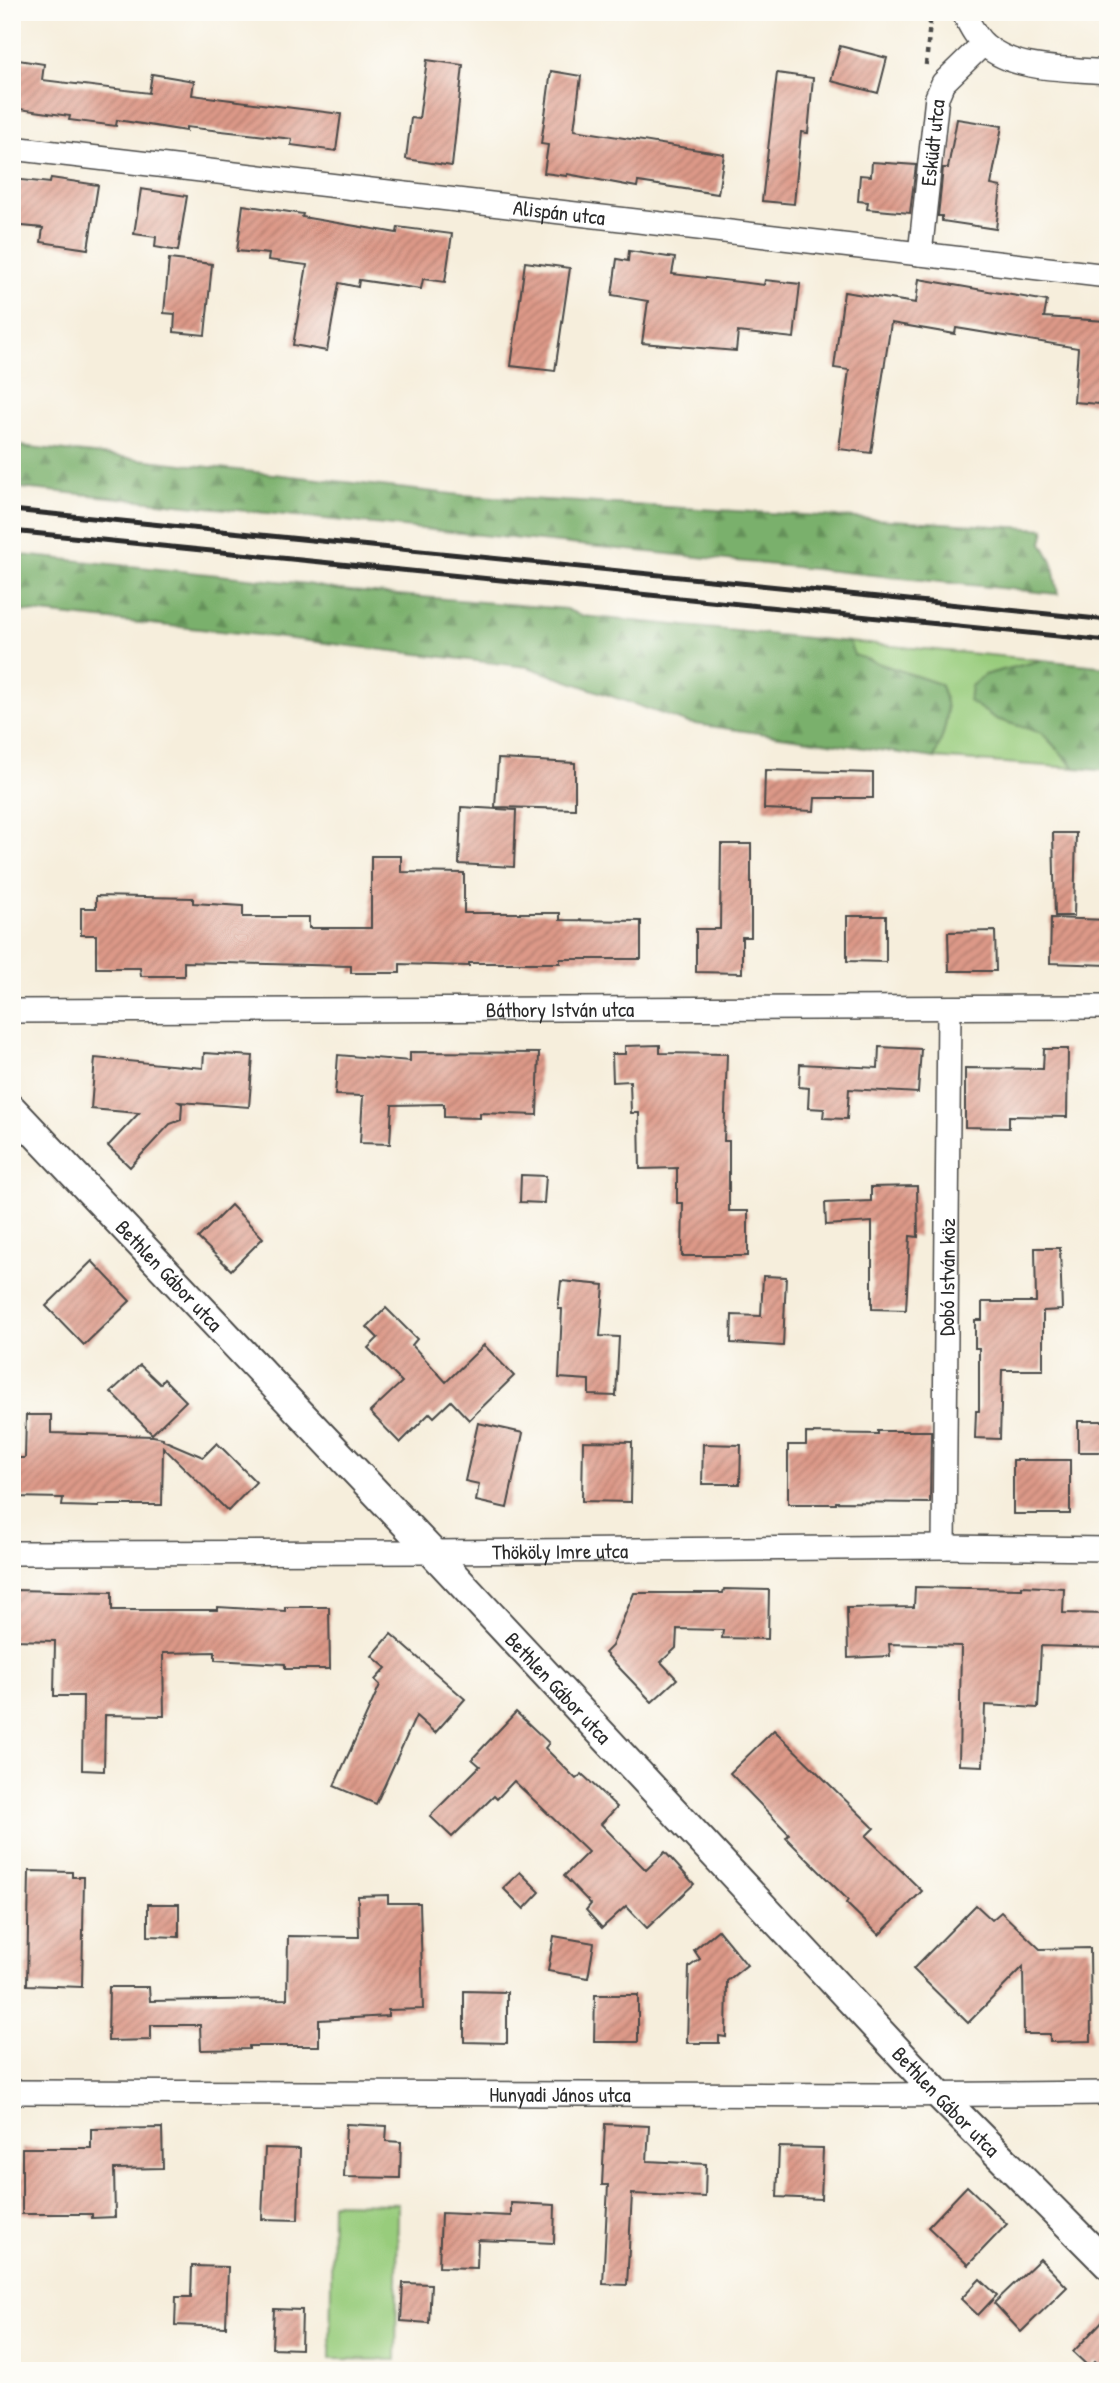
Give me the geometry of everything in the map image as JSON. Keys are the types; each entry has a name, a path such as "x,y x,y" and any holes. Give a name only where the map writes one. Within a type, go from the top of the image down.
{"street":[{"path":"963,12 983,44 1003,57 1026,65 1108,72"},
{"name":"Esküdt utca","path":"920,254 937,97 943,83 983,44"},
{"name":"Alispán utca","path":"12,148 1108,276"},
{"name":"Báthory István utca","path":"12,1011 1108,1007"},
{"name":"Dobó István köz","path":"944,1547 949,1009"},
{"name":"Bethlen Gábor utca","path":"12,1108 432,1552 939,2095 1108,2265"},
{"name":"Thököly Imre utca","path":"12,1553 944,1547 1108,1549"},
{"name":"Hunyadi János utca","path":"12,2092 939,2095 1108,2092"}],"green space":[{"path":"12,445 461,495 1045,529 1042,543 1052,561 1058,594 12,487"},
{"path":"12,554 307,584 339,590 566,609 582,616 849,642 854,655 940,684 946,703 946,721 934,758 688,723 528,667 249,634 12,610"},
{"path":"849,642 1042,660 984,675 996,719 1042,733 1075,768 934,758 947,712 940,684 853,655"},
{"path":"1042,660 1108,667 1108,771 1075,768 1042,733 996,719 969,701 971,686 984,675"},
{"path":"332,2203 398,2204 396,2360 330,2359"}],"building":[{"path":"840,46 887,58 878,93 831,81"},
{"path":"12,59 44,64 42,80 149,93 152,74 194,81 192,95 341,114 336,151 291,145 292,139 186,127 186,131 117,120 116,126 69,120 70,116 12,108"},
{"path":"427,60 463,65 452,166 406,159 411,118 419,119"},
{"path":"551,71 581,76 574,130 724,154 718,194 638,182 637,187 567,174 544,173 548,145 541,144"},
{"path":"777,73 813,78 808,133 801,132 794,204 762,201"},
{"path":"957,119 1002,126 991,185 1001,187 996,229 942,221 942,216 938,216 943,168 948,168"},
{"path":"872,162 916,165 910,213 867,209 868,202 858,201 860,175 871,176"},
{"path":"51,178 98,185 88,249 41,242 43,228 12,225 12,179 50,183"},
{"path":"141,189 187,196 178,251 155,247 156,237 134,234"},
{"path":"243,205 397,233 398,227 452,234 445,282 423,279 421,289 359,280 358,287 339,283 327,351 293,345 307,265 268,260 269,254 237,251"},
{"path":"629,251 675,258 672,274 764,285 765,280 800,284 794,338 738,332 736,351 642,343 648,301 612,295 617,259 628,261"},
{"path":"169,259 212,264 205,335 174,332 175,314 164,313"},
{"path":"525,262 570,268 555,371 511,366"},
{"path":"919,279 1047,301 1044,317 1106,321 1099,404 1074,402 1078,348 956,328 955,334 891,323 871,453 839,449 849,370 834,368 844,292 916,303"},
{"path":"498,759 575,763 575,809 495,807"},
{"path":"765,770 873,773 873,798 815,798 814,811 764,809"},
{"path":"461,807 516,810 514,867 459,864"},
{"path":"1053,833 1076,833 1074,916 1055,916"},
{"path":"721,844 751,844 751,937 742,937 742,973 696,972 696,929 720,929"},
{"path":"371,856 401,856 401,872 464,873 464,913 560,913 560,920 641,921 641,959 560,959 560,963 469,963 469,966 400,964 400,973 351,973 351,966 184,962 184,976 141,976 140,968 96,968 96,935 81,935 81,908 96,908 96,896 193,898 193,903 243,906 243,917 309,917 309,928 371,928"},
{"path":"847,916 886,916 886,962 847,961"},
{"path":"1051,918 1108,920 1108,965 1050,963"},
{"path":"995,931 996,971 949,971 948,932"},
{"path":"660,1045 660,1053 727,1054 724,1141 729,1141 729,1211 748,1211 748,1256 682,1256 683,1203 677,1203 677,1168 640,1169 639,1113 631,1113 630,1081 613,1082 612,1054 625,1054 625,1046"},
{"path":"879,1047 921,1049 918,1093 849,1089 847,1119 823,1118 824,1109 808,1108 809,1088 799,1087 800,1064 878,1068"},
{"path":"1044,1049 1068,1049 1067,1117 1009,1116 1009,1128 965,1127 965,1068 1043,1069"},
{"path":"410,1052 539,1053 537,1115 480,1113 480,1118 444,1117 444,1104 392,1105 390,1144 360,1143 363,1096 335,1095 338,1055 410,1061"},
{"path":"204,1053 253,1056 249,1107 179,1102 182,1104 181,1120 170,1124 130,1167 108,1146 139,1113 91,1109 95,1058 203,1068"},
{"path":"521,1175 546,1176 544,1203 520,1202"},
{"path":"917,1186 918,1237 910,1236 906,1310 872,1309 872,1222 826,1225 825,1203 871,1201 871,1187"},
{"path":"231,1205 263,1238 231,1270 198,1238"},
{"path":"1035,1248 1060,1248 1062,1310 1043,1311 1043,1370 1002,1370 1000,1439 975,1438 976,1411 979,1411 979,1348 975,1348 975,1320 982,1320 982,1302 1036,1302"},
{"path":"92,1261 130,1301 84,1345 46,1306"},
{"path":"763,1276 786,1277 783,1346 731,1343 732,1315 761,1316"},
{"path":"561,1281 604,1285 600,1336 619,1337 616,1396 589,1395 589,1380 559,1378 562,1309 558,1309"},
{"path":"386,1308 417,1339 412,1345 446,1382 484,1345 514,1376 469,1420 451,1401 434,1417 430,1413 400,1443 370,1412 402,1382 368,1348 378,1338 367,1327"},
{"path":"140,1365 160,1384 164,1379 186,1401 152,1434 111,1392"},
{"path":"26,1415 51,1415 51,1433 153,1436 203,1457 217,1443 256,1482 228,1511 163,1447 162,1505 62,1506 63,1498 12,1497 12,1458 25,1458"},
{"path":"1078,1421 1108,1421 1108,1452 1078,1452"},
{"path":"478,1423 523,1433 507,1508 476,1501 479,1484 465,1481"},
{"path":"878,1431 931,1431 930,1503 788,1504 788,1445 806,1445 806,1433 878,1434"},
{"path":"583,1441 632,1442 631,1502 582,1501"},
{"path":"703,1444 741,1445 740,1484 702,1484"},
{"path":"1013,1460 1070,1460 1070,1514 1013,1514"},
{"path":"1022,1586 1064,1588 1063,1613 1108,1614 1108,1648 1041,1646 1038,1708 985,1705 983,1766 959,1765 961,1646 889,1644 890,1656 848,1658 847,1608 914,1607 915,1587 1022,1589"},
{"path":"724,1589 769,1590 768,1639 722,1638 723,1630 677,1629 676,1648 661,1662 677,1679 652,1702 605,1653 612,1646 634,1593 723,1593"},
{"path":"12,1590 112,1592 112,1610 218,1610 218,1607 285,1611 285,1607 329,1607 330,1669 285,1669 285,1664 215,1660 215,1652 163,1653 164,1716 105,1715 104,1771 82,1770 83,1696 54,1696 55,1641 12,1640"},
{"path":"391,1634 465,1699 435,1733 416,1716 376,1804 334,1786 380,1685 375,1680 386,1668 372,1656"},
{"path":"516,1712 549,1743 545,1748 576,1779 582,1774 617,1807 601,1824 646,1870 665,1852 694,1884 647,1928 626,1906 602,1928 586,1910 591,1904 564,1876 588,1852 514,1781 497,1799 494,1796 452,1837 430,1816 480,1766 472,1759"},
{"path":"774,1730 874,1828 866,1836 922,1891 879,1935 786,1838 789,1834 730,1773"},
{"path":"29,1871 72,1872 72,1877 84,1877 82,1987 27,1985"},
{"path":"520,1872 540,1892 524,1909 503,1888"},
{"path":"388,1895 388,1903 420,1903 423,2009 388,2010 388,2016 319,2020 319,2046 249,2046 249,2049 201,2050 200,2025 151,2025 151,2040 108,2041 109,1987 149,1987 150,2001 287,1999 288,1936 359,1937 358,1896"},
{"path":"148,1904 179,1904 179,1937 148,1936"},
{"path":"976,1905 992,1920 1001,1912 1040,1949 1090,1948 1091,2041 1050,2042 1050,2034 1024,2034 1023,1967 968,2023 913,1969"},
{"path":"718,1930 747,1965 727,1981 726,2037 719,2036 719,2043 687,2043 689,1967 700,1959 694,1950"},
{"path":"554,1936 594,1943 588,1978 548,1971"},
{"path":"464,1991 507,1992 507,2043 464,2042"},
{"path":"595,1995 638,1995 638,2042 594,2042"},
{"path":"346,2124 387,2126 386,2141 401,2142 400,2178 344,2177"},
{"path":"605,2124 649,2126 647,2161 706,2164 705,2197 632,2194 627,2285 603,2284 608,2185 602,2185"},
{"path":"162,2128 163,2168 114,2169 115,2217 92,2218 92,2214 22,2214 22,2148 91,2148 91,2129"},
{"path":"779,2147 823,2148 821,2199 777,2197"},
{"path":"265,2148 300,2149 298,2220 262,2219"},
{"path":"967,2186 1007,2224 968,2265 928,2227"},
{"path":"511,2203 555,2205 554,2243 478,2240 477,2268 439,2267 441,2213 511,2216"},
{"path":"1040,2259 1067,2287 1021,2332 994,2303"},
{"path":"192,2266 228,2267 226,2327 175,2325 176,2297 191,2297"},
{"path":"980,2279 997,2295 978,2315 961,2299"},
{"path":"403,2283 431,2284 429,2323 401,2321"},
{"path":"274,2309 302,2310 301,2349 272,2348"},
{"path":"1108,2315 1108,2371 1105,2371 1095,2361 1089,2367 1073,2352"}],"railway":[{"path":"12,510 1108,620"},
{"path":"12,531 1108,641"}]}
